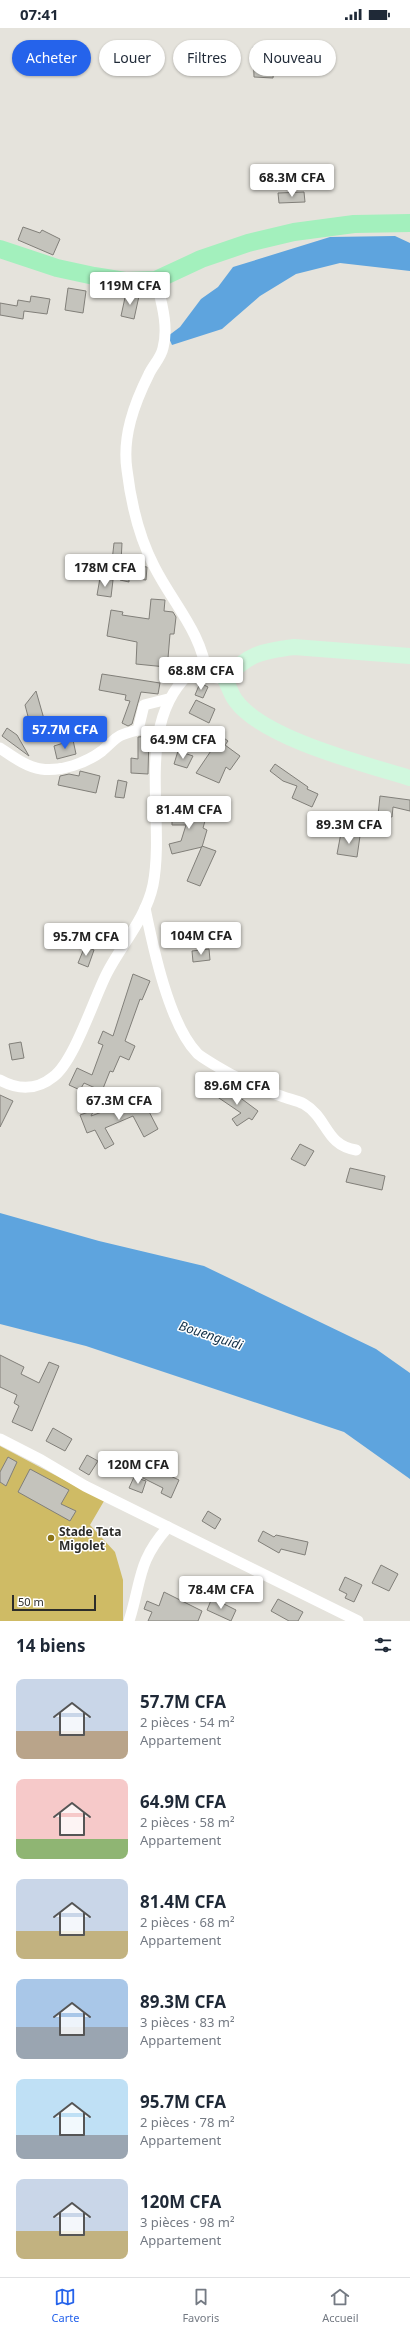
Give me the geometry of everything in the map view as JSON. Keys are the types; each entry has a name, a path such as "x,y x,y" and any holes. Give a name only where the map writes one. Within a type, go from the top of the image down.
{"main road":[{"path":"0,249 57,268 94,276 125,281 156,280 201,259 248,243 294,232 354,224 410,223"},
{"path":"410,656 294,647 260,653 240,663 225,679 236,701 251,715 278,732 303,744 410,778"}],"street":[{"path":"156,280 161,302 165,339 163,350 149,373 132,414 126,446 127,469 138,526 151,559 200,644 207,676"},
{"path":"0,1080 10,1086 27,1088 40,1085 54,1077 76,1045 108,972 145,908 153,885 156,857 156,745 168,699 178,684 189,674 225,679"},
{"path":"0,748 18,761 41,769 75,765 102,751 120,734 138,730 144,705 168,699"},
{"path":"145,908 155,955 168,996 180,1026 197,1054 241,1080 282,1097 302,1102 316,1113 332,1138 340,1146 356,1150"},
{"path":"0,1439 41,1460 85,1486 358,1621"},
{"path":"129,1621 139,1575 145,1560 154,1543 168,1527"}],"shaded area":[{"name":"Stade Tata Migolet","path":"0,1446 104,1501 90,1525 115,1552 123,1580 123,1621 0,1621"}],"water":[{"path":"395,236 410,243 410,271 340,263 296,274 260,296 222,329 172,345 168,336 180,327 201,299 218,287 233,267 330,237"},
{"name":"Bouenguidi","path":"0,1213 99,1241 204,1266 376,1349 410,1373 410,1479 344,1432 86,1346 0,1324"}],"building":[{"path":"254,76 273,76 273,78"},
{"path":"304,192 305,202 279,203 278,193"},
{"path":"23,227 40,233 42,230 60,239 53,255 18,240"},
{"path":"68,288 86,291 83,313 65,310"},
{"path":"126,293 139,296 134,319 121,316"},
{"path":"31,296 50,299 47,314 24,311 23,319 0,315 0,303 17,306 18,300 30,302"},
{"path":"114,543 122,543 121,562 112,561"},
{"path":"123,564 147,567 146,580 129,578 129,582 120,580"},
{"path":"100,578 113,580 111,597 97,595"},
{"path":"151,599 165,600 164,611 173,612 176,617 174,634 170,634 168,658 187,660 186,668 181,672 176,672 176,668 136,664 137,642 107,636 111,610 123,612 122,615 149,619"},
{"path":"102,674 160,683 158,694 141,692 132,724 128,726 122,723 130,701 125,700 126,695 99,690"},
{"path":"200,683 208,687 203,698 195,695"},
{"path":"36,691 44,719 30,724 25,705"},
{"path":"196,700 215,709 209,723 189,713"},
{"path":"7,728 17,735 29,756 2,736"},
{"path":"149,736 148,774 131,773 131,758 138,759 138,737"},
{"path":"221,736 228,741 225,745 240,756 230,770 226,767 219,783 196,773"},
{"path":"73,740 76,754 57,759 54,746"},
{"path":"178,751 193,756 187,768 174,764"},
{"path":"275,764 308,787 307,789 318,794 312,807 292,798 297,786 283,781 270,771"},
{"path":"80,771 100,776 96,793 58,785 60,776 69,774 79,776"},
{"path":"118,780 127,782 124,798 115,797"},
{"path":"380,796 410,800 410,811 393,807 392,817 378,815"},
{"path":"188,808 207,814 203,828 207,830 202,847 172,854 169,844 181,841 186,825 172,825 172,812 187,812"},
{"path":"341,833 360,836 357,857 337,854"},
{"path":"202,846 216,851 200,886 187,881"},
{"path":"85,946 94,950 88,967 78,963"},
{"path":"209,949 210,960 193,962 192,951"},
{"path":"133,974 150,981 142,1000 140,999 125,1041 135,1046 129,1060 120,1056 113,1072 110,1071 102,1091 84,1083 80,1090 69,1085 77,1068 92,1075 103,1045 98,1043 103,1031 113,1036"},
{"path":"21,1042 24,1058 12,1060 9,1044"},
{"path":"223,1085 258,1111 252,1120 249,1118 237,1126 232,1119 241,1113 216,1096"},
{"path":"0,1095 13,1101 0,1127"},
{"path":"143,1100 158,1129 144,1137 133,1116 105,1128 114,1144 105,1149 95,1130 87,1133 80,1115 94,1110 91,1116 121,1105 123,1110"},
{"path":"300,1144 314,1151 305,1166 291,1159"},
{"path":"350,1168 385,1176 382,1190 346,1182"},
{"path":"0,1355 24,1367 21,1374 39,1383 49,1362 59,1366 32,1431 12,1422 19,1406 14,1403 17,1395 0,1387"},
{"path":"53,1428 72,1439 65,1451 46,1441"},
{"path":"87,1455 98,1461 89,1475 79,1469"},
{"path":"8,1457 17,1462 6,1486 0,1482 0,1472"},
{"path":"145,1464 179,1480 171,1498 161,1493 163,1488 141,1477"},
{"path":"30,1469 69,1490 61,1504 76,1511 70,1521 18,1492"},
{"path":"134,1477 146,1481 142,1493 129,1488"},
{"path":"208,1511 221,1519 215,1529 202,1521"},
{"path":"263,1531 274,1537 276,1535 308,1542 305,1555 281,1549 279,1553 258,1541"},
{"path":"381,1565 398,1574 389,1591 372,1583"},
{"path":"345,1577 362,1585 354,1602 345,1598 347,1594 339,1590"},
{"path":"164,1592 202,1611 198,1621 148,1621 152,1612 144,1609 147,1601 159,1606"},
{"path":"212,1598 236,1610 231,1621 207,1610"},
{"path":"278,1599 303,1612 298,1621 289,1621 271,1611"}],"place":[{"name":"Stade Tata Migolet","path":"51,1538"}]}
